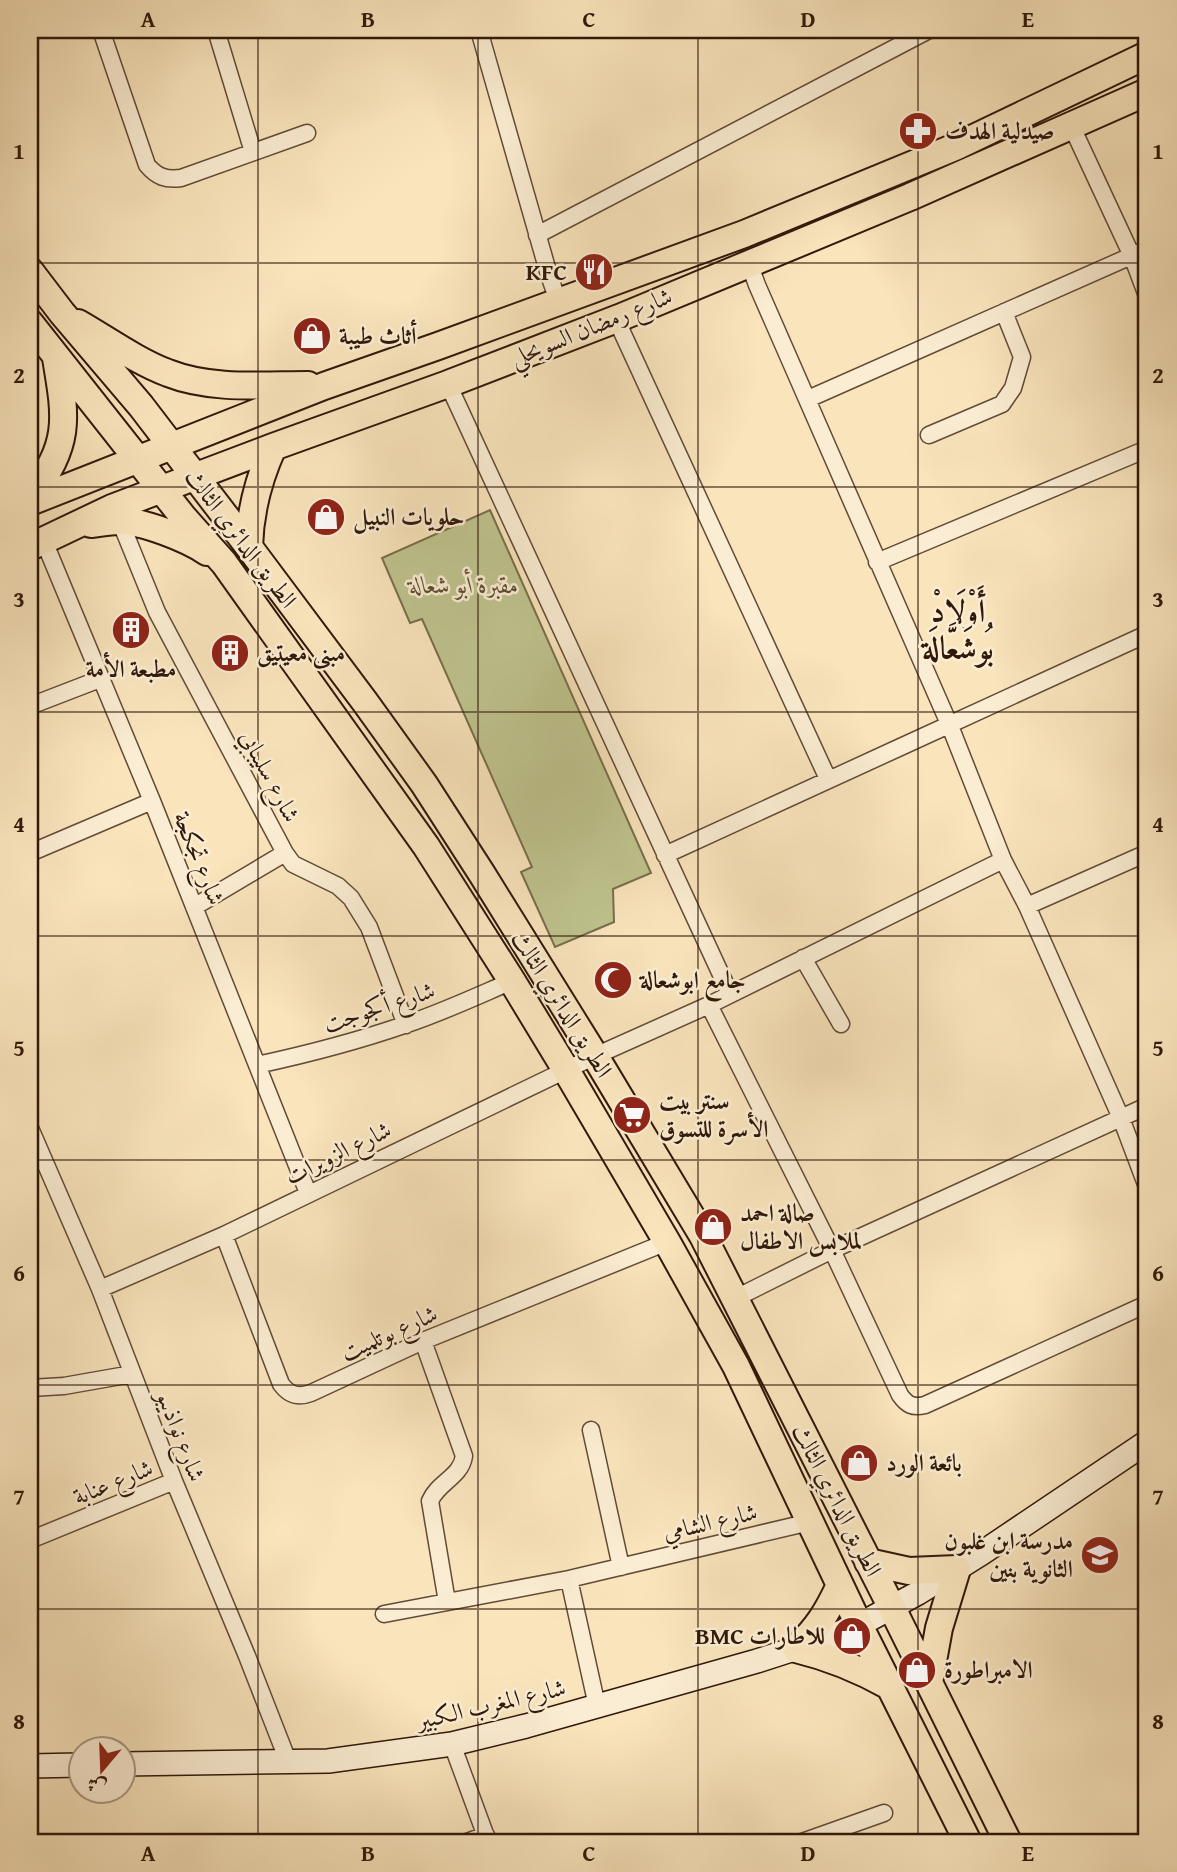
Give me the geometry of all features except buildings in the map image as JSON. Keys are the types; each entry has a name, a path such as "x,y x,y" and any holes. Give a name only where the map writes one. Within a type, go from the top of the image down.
{"main road":[{"name":"شارع رمضان السويحلي","path":"30,500 324,386 744,234 955,147 1147,55"},
{"name":"شارع رمضان السويحلي","path":"37,544 112,508 619,318 911,197 1147,92"},
{"name":"الطريق الدائري الثالث","path":"30,271 141,407 249,547 424,784 482,874 703,1237 1008,1842"},
{"path":"62,313 149,365 170,374 199,382 220,384 324,386"},
{"name":"الطريق الدائري الثالث","path":"30,323 224,564 426,846 512,981 667,1242 736,1366 859,1625 968,1842"},
{"path":"30,500 59,450 64,427 56,356"},
{"path":"249,547 253,505 262,469 273,447"},
{"path":"75,525 120,521 154,529 198,546 224,564"},
{"path":"868,1562 909,1571 957,1569 939,1628 929,1683"},
{"path":"840,1585 813,1632 796,1649 842,1662 889,1686"}],"street":[{"path":"101,30 139,146 147,165 163,178 181,178 307,133"},
{"path":"216,30 253,152"},
{"path":"480,30 558,302"},
{"path":"537,235 929,30"},
{"path":"1072,127 1132,256 1147,296"},
{"path":"808,399 1147,249"},
{"path":"749,263 950,726 1003,860 1027,906 1121,1118 1147,1187"},
{"path":"929,435 1002,404 1013,388 1021,357 1004,312"},
{"path":"619,318 622,331 828,779"},
{"path":"448,384 730,994"},
{"path":"877,562 1147,449"},
{"name":"شارع سليبابي","path":"120,521 157,612 285,853 293,864 338,886 351,898 369,927 406,1024"},
{"name":"شارع تجكجة","path":"37,544 100,679 152,801 308,1193"},
{"path":"665,855 1147,634"},
{"path":"30,706 100,679"},
{"path":"30,853 152,801"},
{"path":"194,907 285,853"},
{"path":"1027,906 1147,853"},
{"name":"شارع الزويرات","path":"100,1289 224,1235 594,1056 709,1005 1003,860"},
{"path":"803,958 841,1024"},
{"name":"شارع أكجوجت","path":"257,1065 322,1050 406,1024 512,981"},
{"path":"709,1005 905,1402 911,1406 925,1405 1147,1304"},
{"path":"734,1299 832,1250 1147,1106"},
{"name":"شارع نواذيبو","path":"30,1128 100,1289 174,1482 288,1761"},
{"name":"شارع بوتلميت","path":"224,1235 281,1384 292,1394 304,1396 423,1342 667,1242"},
{"path":"423,1342 464,1456 459,1471 437,1489 430,1501 447,1602"},
{"path":"30,1388 64,1386 132,1374"},
{"path":"591,1430 621,1567"},
{"name":"شارع المغرب الكبير","path":"136,1764 328,1760 453,1744 700,1678 796,1649 859,1625 892,1608 957,1569 1147,1442"},
{"name":"شارع عنابة","path":"30,1540 174,1482"},
{"name":"شارع الشامي","path":"384,1615 569,1579 810,1522"},
{"path":"569,1579 597,1706"},
{"path":"453,1744 487,1839 467,1842"},
{"path":"30,1766 66,1765"},
{"path":"802,1842 884,1813"}],"green space":[{"name":"مقبرة أبو شعالة","path":"490,510 651,873 613,889 614,922 555,947 521,872 532,867 422,619 410,623 382,558"}],"place":[{"name":"صيدلية الهدف","path":"918,131"},
{"name":"KFC","path":"594,272"},
{"name":"أثاث طيبة","path":"312,336"},
{"name":"حلويات النبيل","path":"326,517"},
{"name":"مطبعة الأمة","path":"131,630"},
{"name":"مبنى معيتيق","path":"230,653"},
{"name":"جامع ابوشعالة","path":"613,980"},
{"name":"سنتر بيت الأسرة للتسوق","path":"632,1115"},
{"name":"صالة احمد لملابس الاطفال","path":"713,1227"},
{"name":"بائعة الورد","path":"859,1463"},
{"name":"مدرسة ابن غلبون الثانوية بنين","path":"1100,1555"},
{"name":"BMC للاطارات","path":"852,1636"},
{"name":"الامبراطورة","path":"917,1670"}],"district":[{"name":"أَوْلَادْ بُوشَعَّالَة","path":"958,630"}]}
